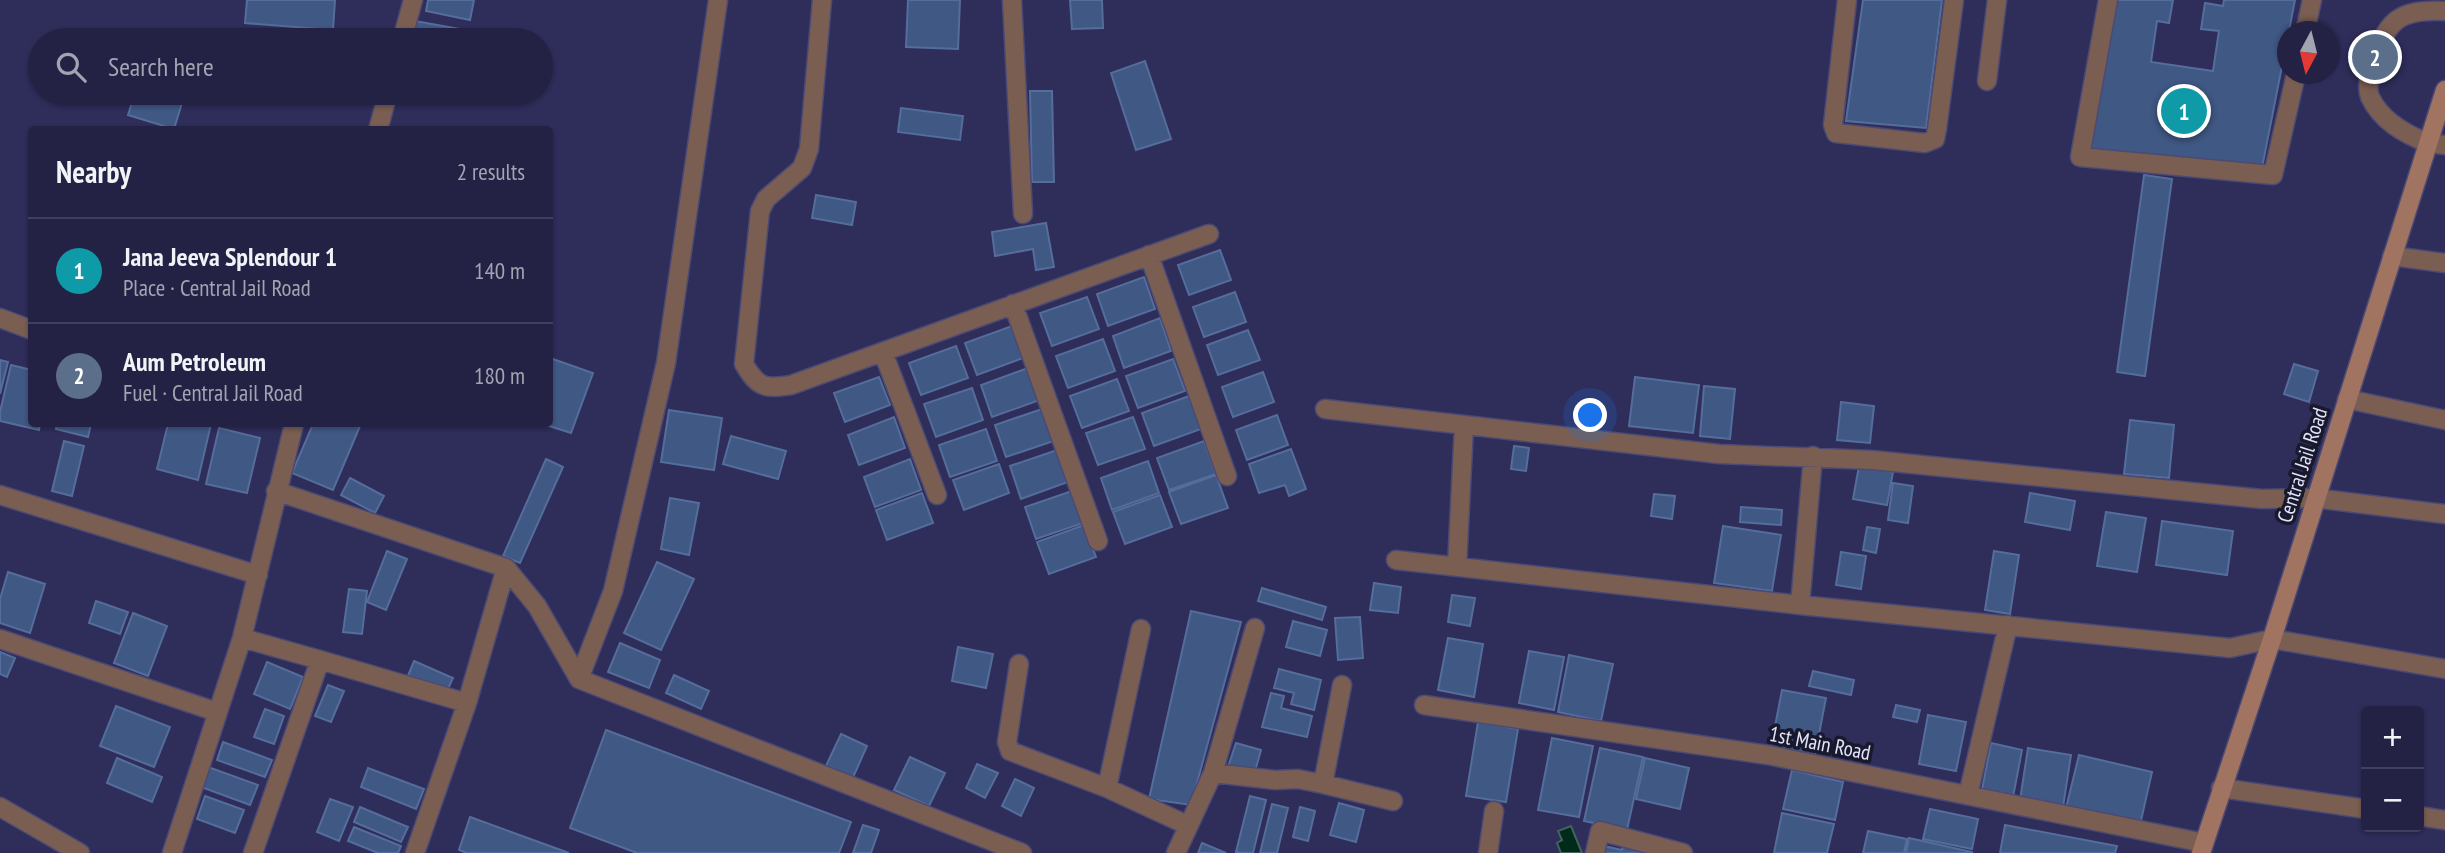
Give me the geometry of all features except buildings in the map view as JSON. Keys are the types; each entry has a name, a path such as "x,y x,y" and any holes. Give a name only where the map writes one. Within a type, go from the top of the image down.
{"main road":[{"name":"Central Jail Road","path":"2202,848 2272,639 2392,257 2436,144 2445,90"}],"street":[{"path":"405,28 413,0"},
{"path":"579,679 613,591 666,363 718,0"},
{"path":"822,0 809,149 802,169 766,199 760,211 744,364 753,380 771,388 791,385 1209,233"},
{"path":"1012,0 1023,214"},
{"path":"1847,0 1833,125 1836,133 1925,143 1935,138 1937,129 1954,0"},
{"path":"1987,81 1997,0"},
{"path":"2108,0 2080,158 2273,175 2294,84"},
{"path":"2307,21 2312,0"},
{"path":"2436,144 2404,134 2371,99 2367,86 2385,32 2397,20 2419,10 2445,11"},
{"path":"379,126 385,105"},
{"path":"1149,255 1227,475"},
{"path":"2392,257 2445,263"},
{"path":"1013,304 1098,541"},
{"path":"0,318 28,328"},
{"path":"883,352 937,495"},
{"path":"2347,399 2445,419"},
{"path":"1325,409 1719,454 1872,460 2262,499 2315,498 2445,514"},
{"path":"1457,567 1464,425"},
{"path":"172,853 242,638 293,427"},
{"path":"1800,605 1812,456"},
{"path":"276,491 506,568 537,606 579,679 1022,853"},
{"path":"0,495 258,575"},
{"path":"1396,560 2230,649 2272,639 2445,669"},
{"path":"415,853 467,702 506,568"},
{"path":"1968,795 2008,625"},
{"path":"1176,853 1213,773 1255,628"},
{"path":"1107,788 1141,629"},
{"path":"242,638 467,702"},
{"path":"0,639 217,712"},
{"path":"253,853 320,660"},
{"path":"1019,664 1007,742 1010,751 1107,788 1187,825"},
{"path":"1323,784 1342,685"},
{"name":"1st Main Road","path":"1424,705 1768,755 1968,795 2202,848"},
{"path":"1213,773 1275,780 1298,779 1393,800"},
{"path":"2221,788 2361,808"},
{"path":"0,807 80,853"},
{"path":"1488,853 1494,811"},
{"path":"2424,817 2445,820"},
{"path":"1595,853 1600,831 1683,853"}],"shaded area":[{"path":"1571,826 1582,853 1561,853 1557,843 1562,840 1558,831"}],"place":[{"name":"Aum Petroleum","path":"2375,57"},
{"name":"Jana Jeeva Splendour 1","path":"2184,111"}]}
